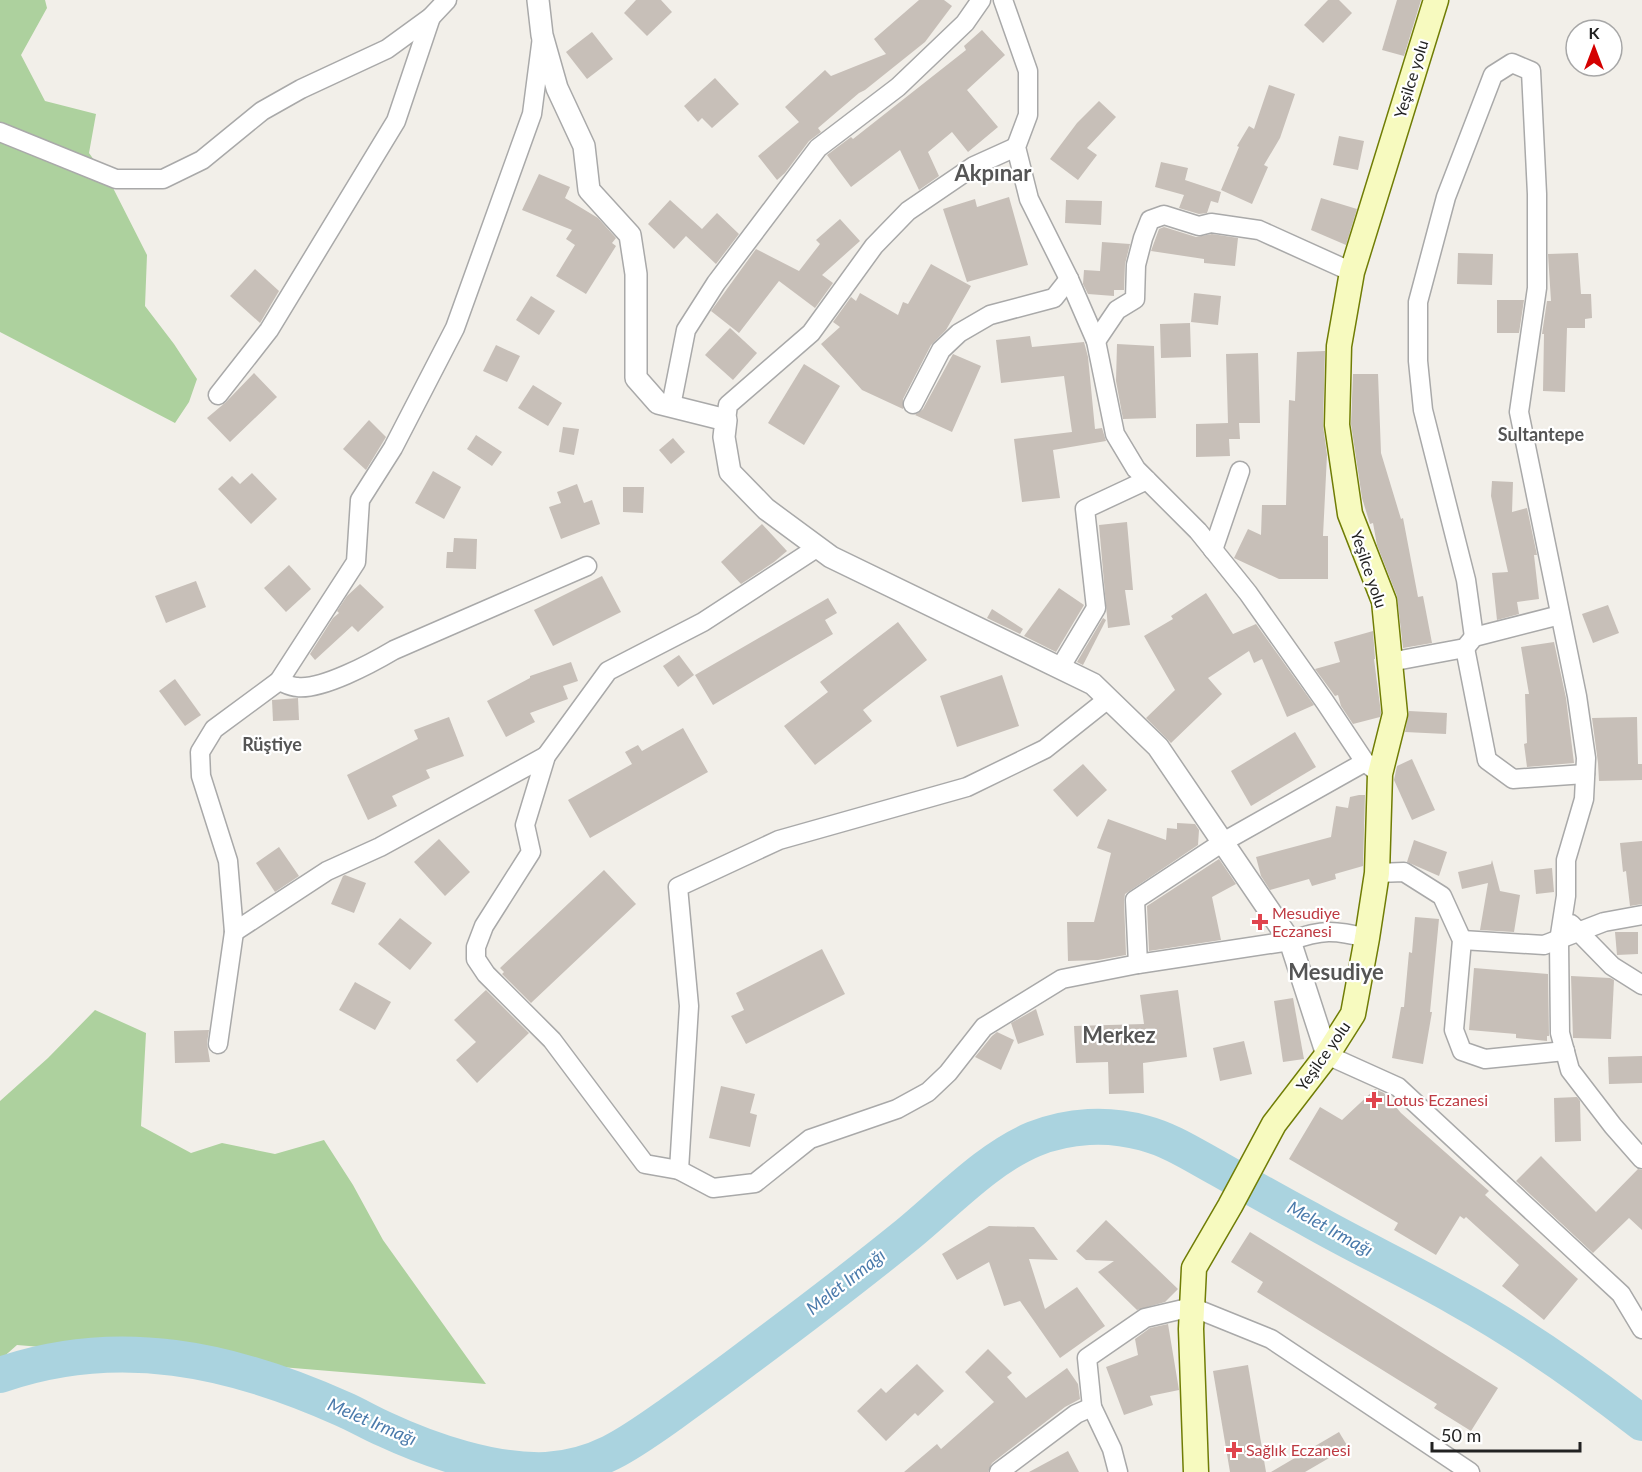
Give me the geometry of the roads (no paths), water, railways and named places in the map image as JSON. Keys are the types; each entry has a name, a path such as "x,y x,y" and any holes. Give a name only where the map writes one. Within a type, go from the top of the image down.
{"main road":[{"name":"Yeşilce yolu","path":"1196,1472 1192,1307 1194,1268 1274,1124 1327,1055 1353,1014 1367,938 1377,873 1372,768 1395,714 1384,601 1350,514 1336,425 1339,346 1352,272 1436,0"}],"street":[{"path":"0,132 116,179 163,179 202,160 262,111 301,89 387,49 431,17 447,0"},
{"path":"538,0 542,35 557,88 584,146 589,190 630,235 636,274 636,378 658,403 726,420"},
{"path":"671,406 686,330 716,283 818,148 898,87 965,23 981,0"},
{"path":"1003,0 1028,71 1028,115 1016,147 1029,199 1069,279 1096,341 1115,434 1136,469 1198,531 1248,593 1372,768 1224,842 1135,900 1138,964"},
{"path":"218,394 269,330 396,122 431,17"},
{"path":"218,1044 234,932 228,861 201,776 200,752 214,729 279,681 356,562 360,500 393,448 455,328 532,114 542,35"},
{"path":"1585,774 1513,779 1487,760 1470,642 1466,580 1423,410 1418,361 1419,302 1446,197 1493,75 1512,63 1531,71 1537,194 1537,288 1520,412 1577,696 1586,758 1584,799 1566,860 1566,896 1559,940 1560,1033 1570,1070 1642,1159"},
{"path":"1016,147 974,166 908,211 874,246 811,333 728,405 724,437 730,472 766,509 831,557 1093,684 1158,747 1290,941 1327,1055 1398,1087 1622,1294 1642,1329"},
{"path":"1096,341 1118,310 1134,299 1136,265 1143,238 1150,220 1156,216 1164,215 1199,226 1211,223 1259,230 1352,272"},
{"path":"913,404 941,350 959,333 990,315 1054,298 1069,279"},
{"path":"1213,550 1240,471"},
{"path":"1060,668 1096,608 1085,509 1147,480"},
{"path":"818,547 704,622 608,671 546,756 525,825 531,852 484,926 476,947 476,959 486,974 552,1040 645,1164 679,1170 713,1188 754,1183 810,1139 897,1109 928,1092 948,1073 984,1028 1062,979 1138,964 1290,941 1312,933 1338,931 1367,938"},
{"path":"279,681 296,688 316,685 355,671 394,650 587,566"},
{"path":"1390,662 1439,653 1560,615"},
{"path":"679,1170 689,1006 678,887 779,840 967,787 1045,749 1108,699"},
{"path":"234,932 327,871 380,847 546,756"},
{"path":"1377,873 1404,872 1442,896 1462,940 1454,1030 1462,1052 1485,1059 1565,1052"},
{"path":"1563,915 1612,966 1642,985"},
{"path":"1462,940 1544,945 1604,921 1642,915"},
{"path":"1118,1472 1112,1449 1092,1407 1087,1358 1144,1318 1192,1307 1271,1339 1470,1472"},
{"path":"999,1472 1076,1414 1092,1407"}],"waterway":[{"name":"Melet Irmağı","path":"0,1375 44,1363 88,1356 131,1355 174,1358 217,1365 301,1392 402,1437 442,1452 505,1468 526,1470 565,1468 598,1459 613,1452 671,1414 848,1282 1000,1157 1047,1134 1075,1128 1103,1127 1144,1133 1173,1144 1439,1288 1529,1341 1642,1423"}],"place":[{"name":"Mesudiye Eczanesi","path":"1260,922"},
{"name":"Lotus Eczanesi","path":"1374,1100"},
{"name":"Sağlık Eczanesi","path":"1234,1450"}],"district":[{"name":"Akpınar","path":"993,173"},
{"name":"Sultantepe","path":"1541,435"},
{"name":"Rüştiye","path":"272,745"},
{"name":"Mesudiye","path":"1336,972"},
{"name":"Merkez","path":"1119,1035"}]}
